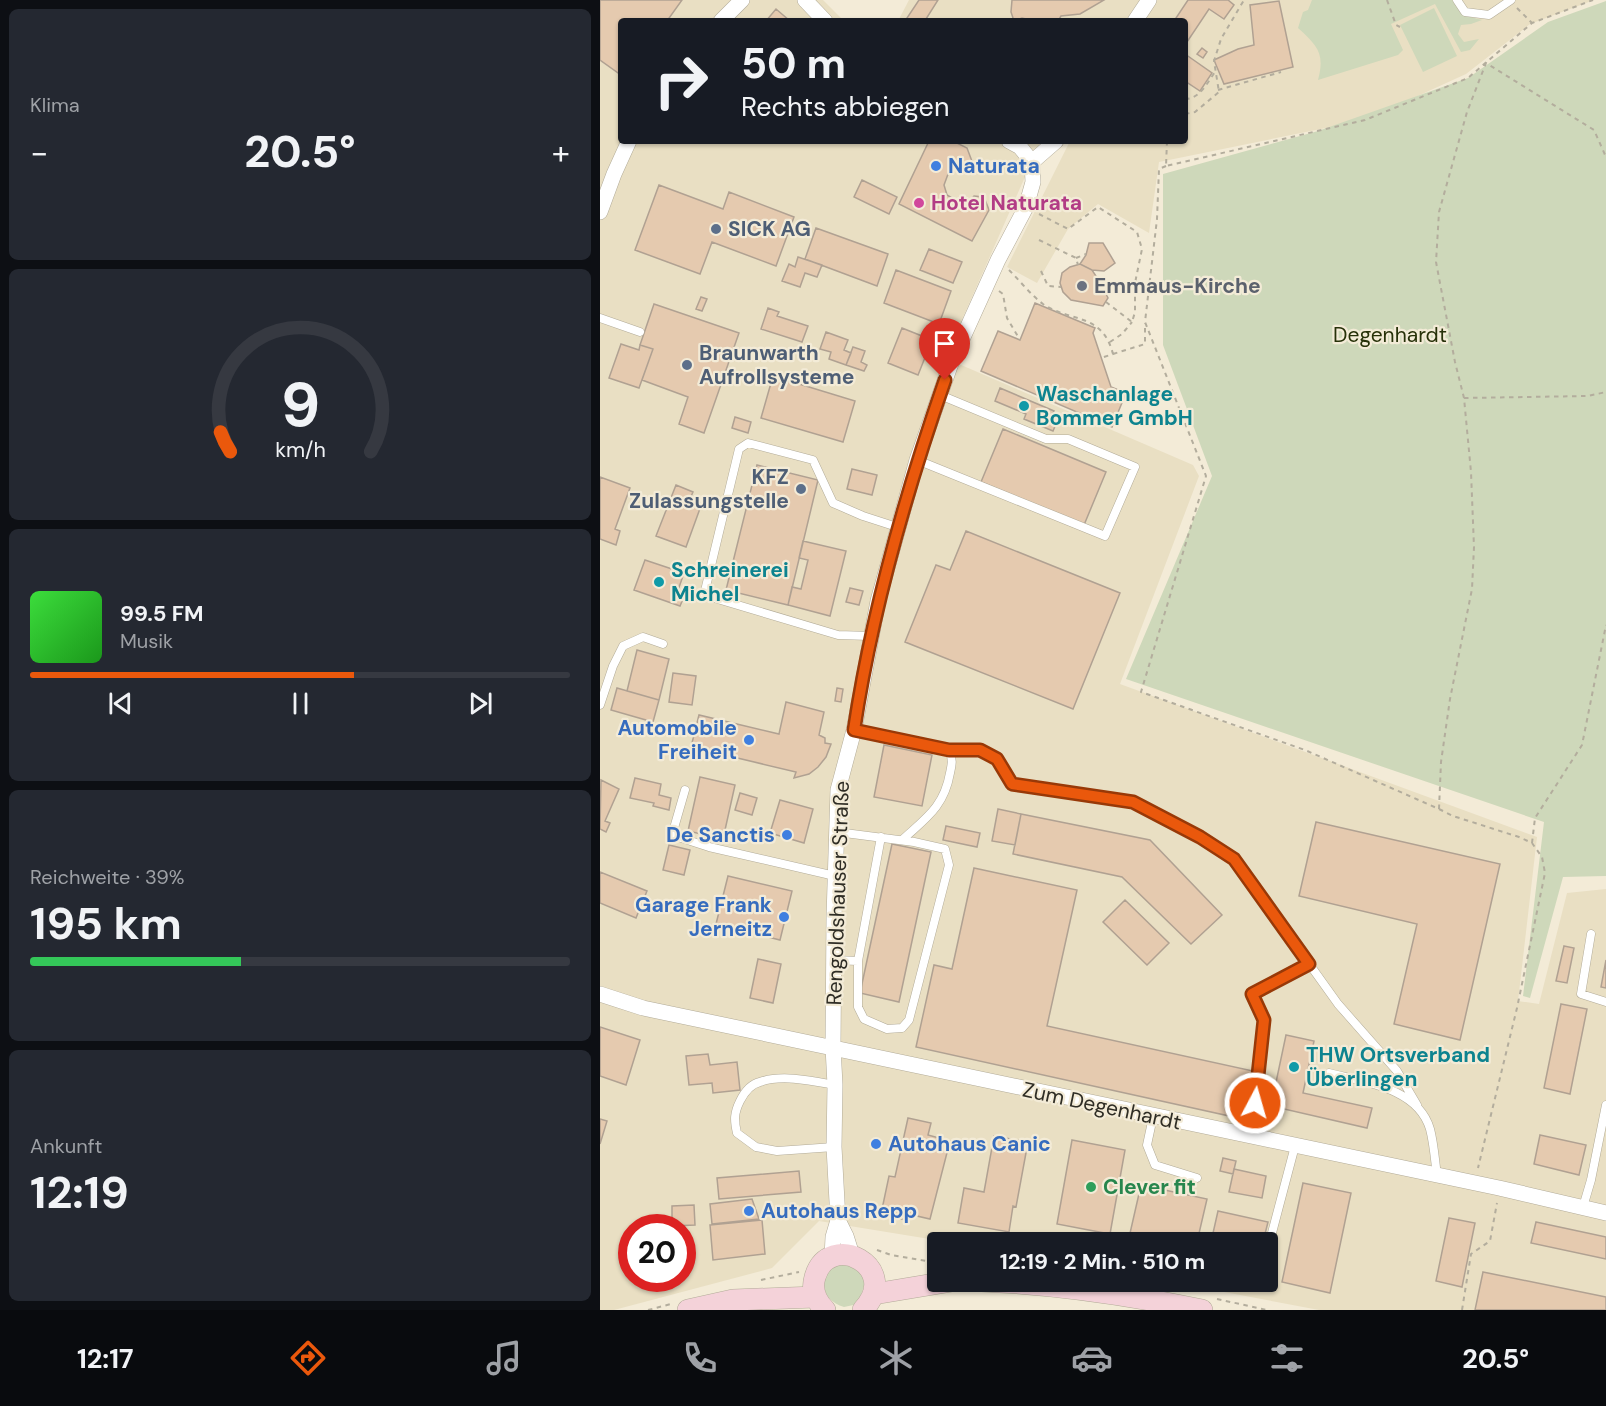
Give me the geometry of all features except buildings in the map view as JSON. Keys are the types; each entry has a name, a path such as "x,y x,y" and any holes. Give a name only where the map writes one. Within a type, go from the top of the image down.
{"main road":[{"path":"688,1310 733,1300 818,1296 816,1273 821,1265 842,1256 863,1261 870,1293"},
{"path":"870,1293 927,1281"},
{"path":"870,1293 927,1285"},
{"path":"1106,1292 1143,1297 1202,1310"}],"street":[{"path":"724,18 742,0"},
{"path":"805,0 822,18"},
{"path":"1137,18 1149,0"},
{"path":"600,212 628,144"},
{"path":"1014,144 1020,147 1032,162 1053,144"},
{"name":"Rengoldshauser Straße","path":"842,1256 846,1236 838,1220 834,1147 833,1047 838,790 854,730 870,636 897,527 917,460 950,366 998,260 1026,207 1033,182 1032,162"},
{"name":"Zum Degenhardt","path":"600,994 644,1008 1153,1117 1499,1188 1606,1213"}],"lane":[{"path":"1456,0 1465,12 1489,15 1511,1"},
{"path":"600,318 639,332"},
{"path":"917,460 1105,536 1135,467 1068,439 1046,440 940,395"},
{"path":"870,636 838,635 704,595 739,449 748,443 813,460 833,503 897,527"},
{"path":"600,705 613,666 623,646 643,637 663,645"},
{"path":"854,730 949,750 980,750 997,759 1012,784 1133,802 1200,837 1234,859 1338,1004 1397,1071 1430,1128 1437,1176"},
{"path":"902,840 939,806 947,788 953,759 949,750"},
{"path":"686,790 672,835 709,848 835,876"},
{"path":"837,832 881,837 902,840 945,849 949,866 909,1020 902,1028 887,1029 864,1019 858,1007 858,961 881,837"},
{"path":"1591,934 1581,994 1606,1002"},
{"path":"834,960 858,961"},
{"path":"1248,1137 1255,1103 1264,1020 1252,994 1309,964"},
{"path":"1329,1073 1386,1088 1417,1105"},
{"path":"834,1147 777,1151 756,1147 737,1133 733,1119 742,1097 749,1088 759,1082 782,1079 835,1085"},
{"path":"1583,1207 1591,1180 1606,1105"},
{"path":"1153,1117 1147,1145 1155,1165 1197,1178"},
{"path":"1272,1232 1296,1146"}],"path":[{"path":"1188,113 1195,112 1219,92 1214,61 1221,39 1244,0"},
{"path":"1387,0 1396,25 1400,27"},
{"path":"1101,358 1145,344 1159,169 1363,120 1468,78 1532,23 1593,0"},
{"path":"1511,1 1532,23"},
{"path":"1486,63 1594,130 1606,157"},
{"path":"1439,809 1441,762 1472,590 1474,547 1472,483 1464,398 1436,262 1439,213 1467,112 1486,63"},
{"path":"1188,99 1200,93 1215,72"},
{"path":"1218,90 1281,72"},
{"path":"1166,166 1167,144"},
{"path":"1026,207 1068,229 1098,207 1137,232 1142,249 1135,283 1135,312 1132,322 1122,334 1110,342"},
{"path":"1039,240 1076,258 1086,254"},
{"path":"1076,258 1078,265"},
{"path":"998,260 1044,304 1099,328 1110,342 1113,354"},
{"path":"1041,271 1048,286 1061,287"},
{"path":"989,280 1003,294 1006,318 1020,340"},
{"path":"1100,282 1135,283"},
{"path":"1106,302 1132,322"},
{"path":"1145,322 1206,476 1141,692 1305,750 1454,816 1519,837 1532,843 1542,857 1545,873 1543,887 1517,1008 1474,1183"},
{"path":"1464,398 1588,396 1606,392"},
{"path":"1532,843 1535,818 1582,745 1606,625"},
{"path":"1462,1310 1472,1254 1490,1241 1499,1188"},
{"path":"876,1250 927,1261"}],"shaded area":[{"path":"600,0 823,0 841,18 618,18 618,144 1040,144 945,358 1193,465 1199,476 1120,684 1537,837 1518,1001 1539,1004 1567,893 1606,889 1606,1310 1319,1310 1224,1292 1278,1292 1278,1232 927,1232 927,1239 819,1221 772,1268 696,1288 696,1214 618,1214 618,1292 682,1292 614,1310 600,1310"},
{"path":"909,0 1145,0 1132,18 900,18"},
{"path":"1149,0 1594,0 1530,24 1466,74 1365,120 1159,162 1149,233 1098,204 1068,229 1037,283 1007,267 1068,144 1188,144 1188,18 1138,18"}],"green space":[{"path":"1312,0 1452,0 1463,15 1482,20 1461,25 1458,34 1464,42 1479,39 1470,50 1461,52 1435,4 1391,24 1403,50 1398,55 1318,80 1321,63 1318,51 1311,40 1298,28 1303,12 1308,10"},
{"name":"Degenhardt","path":"1606,1 1606,876 1563,877 1530,998 1523,996 1544,822 1126,679 1212,476 1163,345 1163,174 1318,131 1468,78 1548,22"},
{"path":"1434,8 1457,56 1423,72 1400,25"},
{"path":"845,1263 867,1277 858,1304 844,1307 832,1301 828,1296 824,1280 831,1269"}],"place":[{"name":"Naturata","path":"936,166"},
{"name":"Hotel Naturata","path":"919,203"},
{"name":"SICK AG","path":"716,229"},
{"name":"Emmaus-Kirche","path":"1082,286"},
{"name":"Braunwarth Aufrollsysteme","path":"687,365"},
{"name":"Waschanlage Bommer GmbH","path":"1024,406"},
{"name":"KFZ Zulassungstelle","path":"801,489"},
{"name":"Schreinerei Michel","path":"659,582"},
{"name":"Automobile Freiheit","path":"749,740"},
{"name":"De Sanctis","path":"787,835"},
{"name":"Garage Frank Jerneitz","path":"784,917"},
{"name":"THW Ortsverband Überlingen","path":"1294,1067"},
{"name":"Autohaus Canic","path":"876,1144"},
{"name":"Clever fit","path":"1091,1187"},
{"name":"Autohaus Repp","path":"749,1211"}],"route":[{"path":"945,380 897,527 870,636 854,730 949,750 980,750 997,759 1012,784 1133,802 1200,837 1234,859 1309,964 1252,994 1264,1020 1255,1103"}]}
